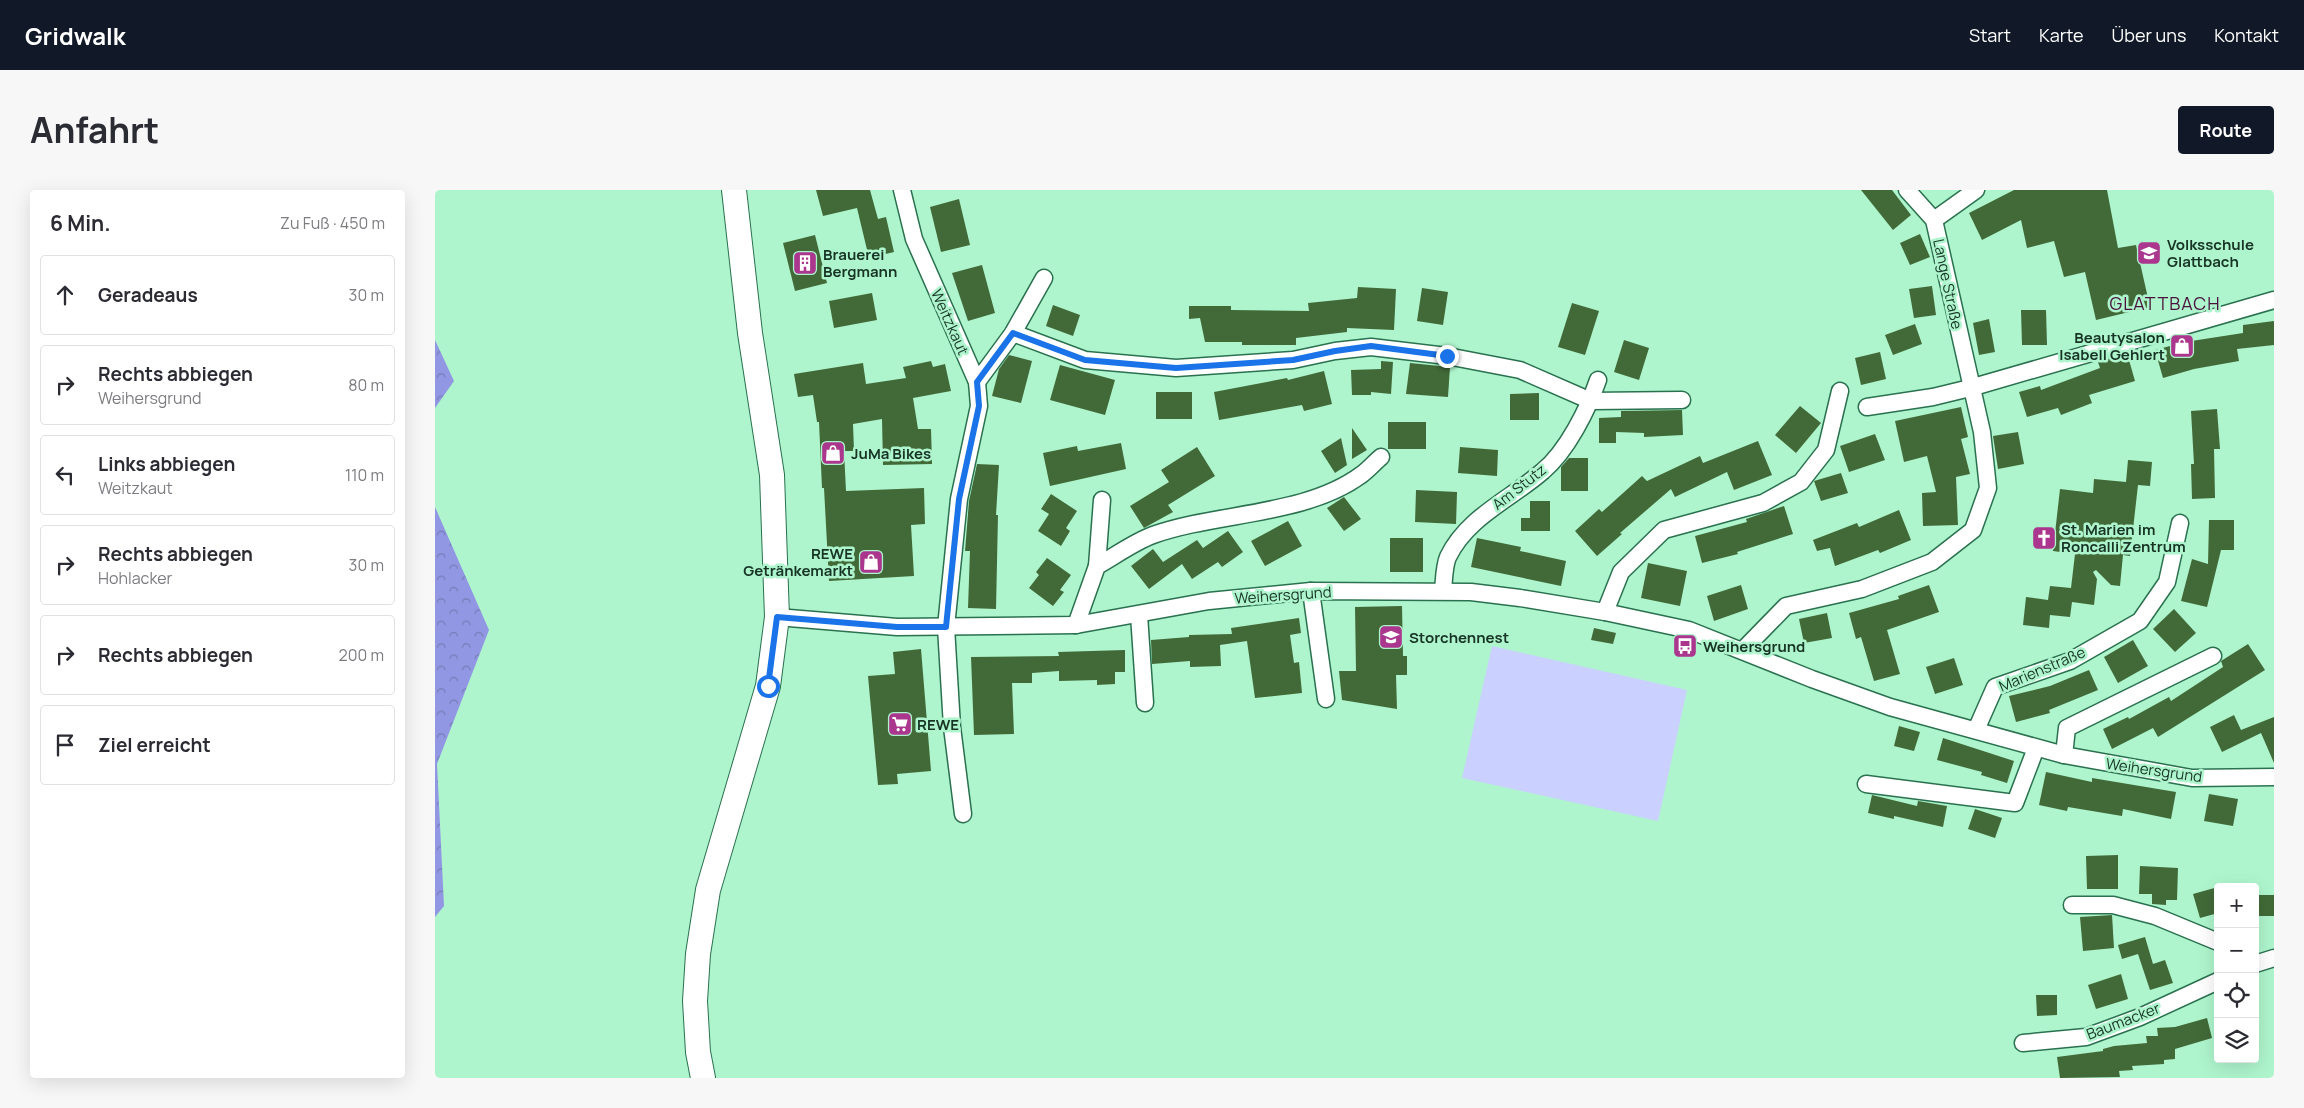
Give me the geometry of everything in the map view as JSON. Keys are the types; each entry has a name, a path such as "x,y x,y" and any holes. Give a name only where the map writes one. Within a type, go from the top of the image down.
{"main road":[{"path":"703,1078 697,1052 695,1001 697,954 708,890 768,686 777,617 772,476 750,333 733,190"}],"street":[{"name":"Weitzkaut","path":"903,190 914,239 977,382 979,406 959,499 946,627 952,727 963,814"},
{"name":"Lange Straße","path":"1743,650 1786,606 1862,589 1932,562 1973,530 1988,488 1982,432 1970,388 1934,220 1907,190"},
{"path":"1934,220 1976,190"},
{"path":"977,382 1013,333 1044,278"},
{"path":"1867,407 1933,397 1970,388 2274,300"},
{"path":"1013,333 1085,360 1176,368 1293,360 1371,346 1447,356 1520,370 1591,401 1682,400"},
{"name":"Am Stutz","path":"1443,591 1447,558 1466,528 1545,470 1575,431 1591,401 1598,380"},
{"path":"1605,612 1621,572 1664,530 1763,503 1801,482 1827,450 1840,391"},
{"path":"1097,566 1152,535 1213,519 1287,506 1334,491 1361,476 1381,457"},
{"path":"1076,625 1097,566 1102,500"},
{"name":"Marienstraße","path":"1976,730 1995,686 2070,661 2140,621 2167,582 2180,523"},
{"name":"Weihersgrund","path":"777,617 897,627 1076,625 1209,601 1311,591 1443,591 1520,598 1605,612 1689,630 1812,679 1890,707 2064,755 2192,778 2274,777"},
{"path":"1311,591 1326,700"},
{"path":"1139,615 1145,703"},
{"path":"2064,755 2067,728 2213,656"},
{"path":"1867,784 2015,803 2036,748"},
{"path":"2072,905 2113,905 2155,916 2214,940"},
{"path":"2259,963 2274,958"},
{"name":"Baumacker","path":"2023,1043 2086,1037 2140,1018 2214,983"}],"shaded area":[{"path":"1492,646 1687,690 1658,821 1462,778"}],"green space":[{"path":"435,340 454,381 435,408"},
{"path":"435,507 489,630 437,764 444,906 435,917"}],"building":[{"path":"816,190 870,190 878,219 886,217 894,252 869,258 857,208 823,216"},
{"path":"1861,190 1892,190 1911,215 1893,230"},
{"path":"2014,190 2107,190 2118,248 2136,245 2150,307 2096,320 2085,272 2064,277 2054,241 2027,248 2021,220 1982,240 1969,213"},
{"path":"959,199 970,245 941,252 930,207"},
{"path":"1920,234 1930,257 1910,265 1900,243"},
{"name":"Brauerei Bergmann","path":"815,235 827,283 795,291 783,243"},
{"path":"982,265 995,313 968,321 952,273"},
{"path":"1932,286 1936,315 1914,318 1909,289"},
{"path":"1358,287 1396,289 1394,330 1347,328 1347,332 1296,338 1296,345 1242,345 1242,342 1205,342 1200,318 1189,319 1189,306 1231,306 1231,310 1309,311 1308,303 1357,298"},
{"path":"1422,288 1448,292 1443,325 1417,321"},
{"path":"872,293 877,320 834,328 829,301"},
{"path":"1572,303 1599,311 1585,355 1558,347"},
{"path":"1053,305 1080,315 1073,336 1046,326"},
{"path":"2021,310 2046,310 2047,345 2022,345"},
{"path":"1989,319 1995,352 1979,355 1973,323"},
{"path":"2274,321 2274,345 2237,349 2239,361 2194,369 2163,378 2155,350 2185,342 2243,333 2243,325"},
{"path":"1915,324 1922,344 1893,355 1885,335"},
{"path":"1624,340 1649,348 1639,380 1614,372"},
{"path":"1880,352 1886,379 1861,385 1855,358"},
{"path":"2127,353 2135,381 2089,395 2092,403 2061,415 2058,408 2027,417 2019,392 2040,386 2041,390 2100,368 2098,362"},
{"path":"1009,355 1032,361 1021,403 992,396 999,369"},
{"path":"931,361 933,367 945,364 951,391 913,398 918,429 931,429 932,464 883,465 882,419 853,424 854,451 844,451 846,491 924,488 925,524 911,525 914,576 829,581 819,422 817,422 813,395 798,397 794,374 863,363 866,384 906,378 903,367"},
{"path":"1381,361 1393,362 1391,394 1371,392 1371,395 1352,395 1351,370 1381,369"},
{"path":"1410,363 1450,367 1448,397 1406,394"},
{"path":"1060,365 1115,380 1105,415 1050,400"},
{"path":"1324,371 1332,404 1304,411 1302,405 1219,420 1214,392 1287,378 1288,380"},
{"path":"1156,392 1192,392 1192,419 1156,419"},
{"path":"1539,393 1539,420 1510,420 1510,394"},
{"path":"1800,406 1821,423 1796,453 1775,435"},
{"path":"1961,407 1968,437 1961,439 1970,474 1956,477 1958,525 1923,526 1922,493 1936,492 1927,456 1904,462 1895,421"},
{"path":"2217,409 2220,449 2214,449 2215,498 2192,499 2191,464 2194,464 2191,411"},
{"path":"1682,410 1683,435 1644,437 1644,433 1616,432 1616,443 1599,443 1599,418 1621,417 1621,411"},
{"path":"1388,422 1426,422 1426,449 1388,449"},
{"path":"1352,428 1367,450 1352,459"},
{"path":"2018,432 2024,464 1998,469 1993,436"},
{"path":"1875,434 1885,460 1849,472 1840,446"},
{"path":"1341,438 1347,465 1335,473 1321,451"},
{"path":"1758,441 1772,475 1734,490 1727,472 1675,497 1671,489 1620,533 1622,534 1597,556 1575,531 1599,509 1602,512 1642,476 1647,481 1700,456 1703,463"},
{"path":"1121,443 1126,469 1050,486 1043,453 1077,446 1078,451"},
{"path":"1197,447 1215,476 1168,505 1173,512 1144,528 1130,506 1169,482 1161,470"},
{"path":"1460,447 1498,450 1497,476 1458,473"},
{"path":"1569,458 1588,458 1588,491 1561,491 1561,467"},
{"path":"2128,460 2152,462 2150,486 2138,485 2130,556 2123,555 2120,586 2111,585 2096,570 2093,572 2097,579 2094,605 2072,602 2070,617 2050,615 2049,628 2023,625 2026,597 2048,600 2050,586 2071,588 2075,554 2053,551 2060,489 2093,493 2094,479 2126,482"},
{"path":"977,464 999,465 996,515 998,515 996,609 968,608 970,551 965,551 969,501"},
{"path":"1841,473 1848,493 1821,501 1814,481"},
{"path":"1416,490 1457,492 1456,524 1415,522"},
{"path":"1051,494 1077,511 1066,528 1070,531 1061,546 1038,531 1049,514 1041,509"},
{"path":"1344,497 1361,519 1344,531 1327,508"},
{"path":"1530,501 1550,501 1550,531 1521,531 1521,518 1530,518"},
{"path":"1784,506 1793,534 1737,552 1738,554 1702,563 1695,536 1747,522 1746,519"},
{"path":"1899,510 1911,540 1880,553 1878,550 1835,566 1830,548 1817,551 1813,540 1857,523 1859,527"},
{"path":"2209,520 2234,520 2234,550 2221,550 2207,607 2181,601 2192,559 2208,564"},
{"path":"1288,521 1302,546 1265,566 1251,541"},
{"path":"1228,531 1243,552 1222,567 1218,562 1192,579 1182,564 1149,589 1131,566 1153,549 1163,562 1197,540 1203,548"},
{"path":"1390,538 1423,538 1423,572 1390,572"},
{"path":"1477,538 1521,547 1520,551 1566,561 1561,586 1471,567"},
{"path":"1047,558 1071,575 1060,590 1064,592 1053,606 1029,588 1039,575 1036,572"},
{"path":"1648,563 1687,571 1680,606 1641,598"},
{"path":"1741,585 1748,609 1714,621 1707,596"},
{"path":"1929,585 1939,612 1887,630 1900,674 1874,681 1861,637 1856,639 1849,613 1899,599 1898,596"},
{"path":"1402,606 1403,656 1407,656 1407,675 1396,675 1397,709 1342,700 1339,671 1356,671 1355,607"},
{"path":"2174,609 2196,633 2175,652 2153,629"},
{"path":"1827,613 1832,638 1804,643 1799,619"},
{"path":"1299,618 1301,633 1290,635 1294,663 1299,662 1302,693 1255,698 1247,641 1220,645 1221,666 1190,667 1190,661 1152,664 1151,640 1189,637 1189,635 1232,634 1231,628"},
{"path":"1594,628 1616,633 1613,644 1591,640"},
{"path":"2133,640 2148,666 2118,683 2104,657"},
{"path":"2248,644 2265,670 2158,737 2153,728 2112,749 2103,729 2128,717 2129,719 2169,697 2171,701 2223,667 2221,661"},
{"name":"REWE","path":"921,649 931,771 897,774 898,784 878,785 868,676 895,674 893,652"},
{"path":"1125,650 1125,672 1115,672 1115,684 1097,685 1097,680 1059,681 1059,671 1032,673 1032,683 1012,683 1014,734 974,735 971,657 1059,656 1058,652"},
{"path":"1954,658 1963,685 1935,694 1926,667"},
{"path":"2089,670 2098,690 2049,710 2050,713 2016,722 2009,696 2050,686"},
{"path":"2234,715 2241,730 2274,717 2274,763 2261,733 2222,752 2210,727"},
{"path":"1899,726 1920,732 1914,751 1894,746"},
{"path":"1943,738 2014,761 2007,783 1981,775 1982,772 1937,760"},
{"path":"2046,772 2092,782 2092,778 2176,792 2171,819 2123,809 2122,816 2068,807 2067,811 2039,805"},
{"path":"2209,794 2238,799 2233,826 2204,821"},
{"path":"1872,795 1917,806 1918,801 1947,806 1943,827 1894,816 1894,819 1868,813"},
{"path":"1975,809 2002,818 1995,838 1968,829"},
{"path":"2118,855 2118,889 2087,889 2086,856"},
{"path":"2140,866 2178,868 2177,900 2166,900 2166,905 2152,904 2152,894 2139,894"},
{"path":"2214,888 2214,914 2200,918 2193,894"},
{"path":"2259,895 2274,895 2274,916 2259,916"},
{"path":"2112,915 2114,948 2083,951 2080,917"},
{"path":"2145,937 2153,964 2165,960 2173,983 2150,990 2138,954 2122,959 2118,945"},
{"path":"2121,974 2128,999 2096,1009 2088,985"},
{"path":"2036,995 2057,995 2057,1015 2037,1016"},
{"path":"2207,1018 2212,1038 2175,1049 2175,1059 2164,1060 2164,1064 2132,1066 2133,1070 2119,1071 2120,1077 2060,1078 2057,1057 2103,1051 2103,1049 2114,1046 2147,1043 2146,1036 2158,1036 2157,1028 2175,1027"}],"place":[{"name":"Volksschule Glattbach","path":"2149,253"},
{"name":"Brauerei Bergmann","path":"805,263"},
{"name":"Beautysalon Isabell Gehlert","path":"2182,346"},
{"name":"JuMa Bikes","path":"833,453"},
{"name":"St. Marien im Roncalli Zentrum","path":"2044,538"},
{"name":"REWE Getränkemarkt","path":"871,562"},
{"name":"Storchennest","path":"1391,637"},
{"name":"Weihersgrund","path":"1685,646"},
{"name":"REWE","path":"900,724"}],"district":[{"name":"GLATTBACH","path":"2165,303"}],"route":[{"path":"768,686 777,617 897,627 946,627 959,499 979,406 977,382 997,358 1013,333 1085,360 1176,368 1293,360 1371,346 1447,356"}]}
